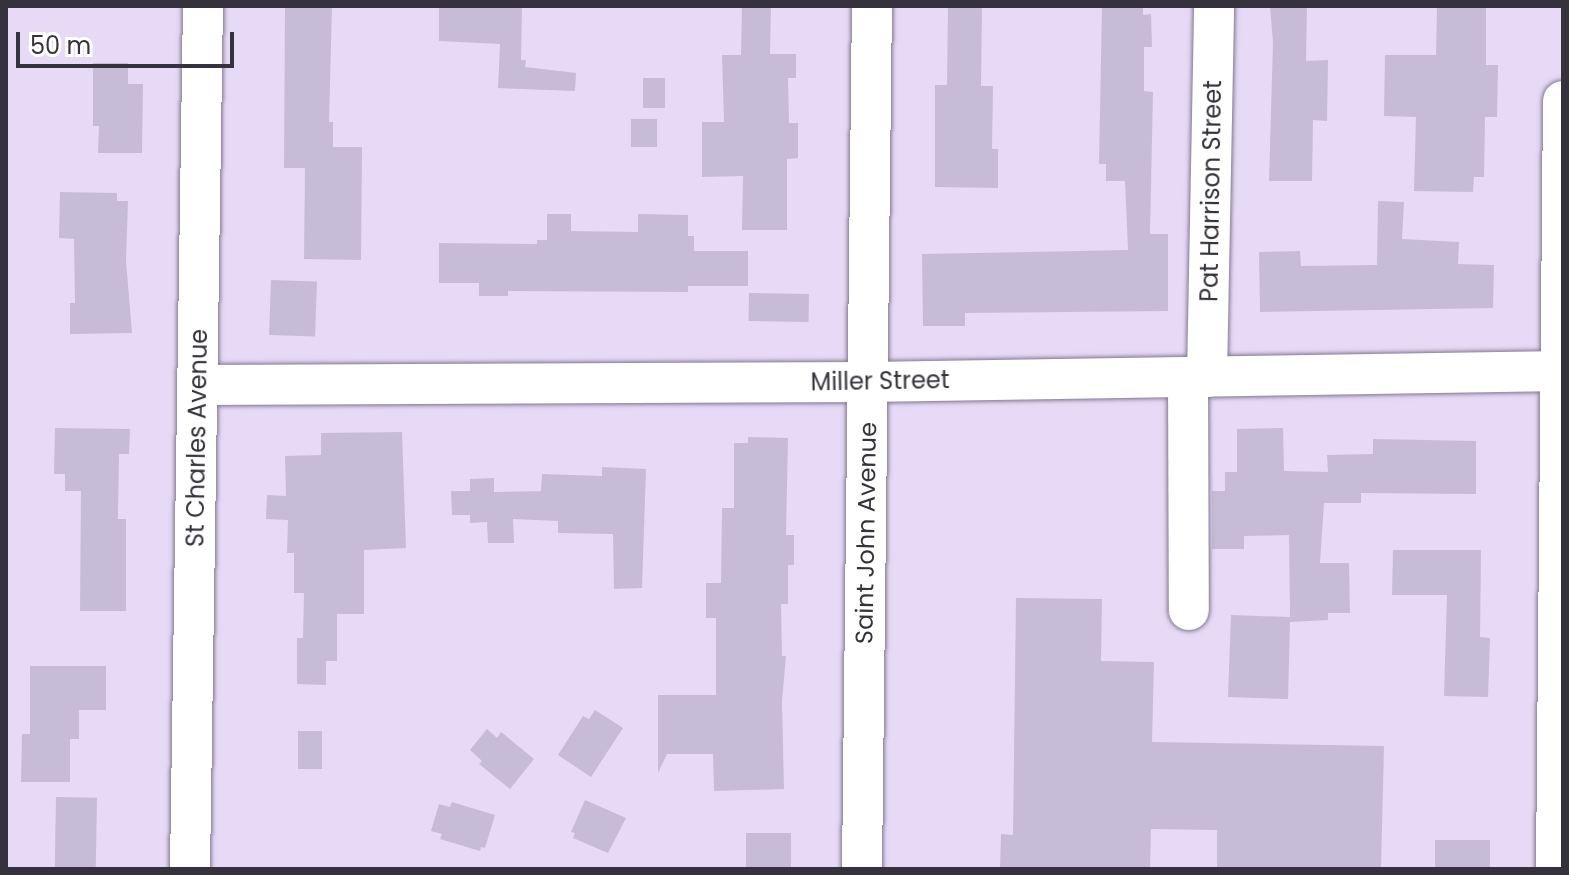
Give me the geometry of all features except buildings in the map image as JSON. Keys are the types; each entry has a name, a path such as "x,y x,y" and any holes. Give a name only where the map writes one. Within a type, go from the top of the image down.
{"street":[{"name":"St Charles Avenue","path":"190,869 203,6"},
{"name":"Saint John Avenue","path":"862,869 872,6"},
{"name":"Pat Harrison Street","path":"1189,610 1214,6"},
{"path":"1556,869 1563,101"},
{"name":"Miller Street","path":"198,385 868,382 1561,371"}]}
